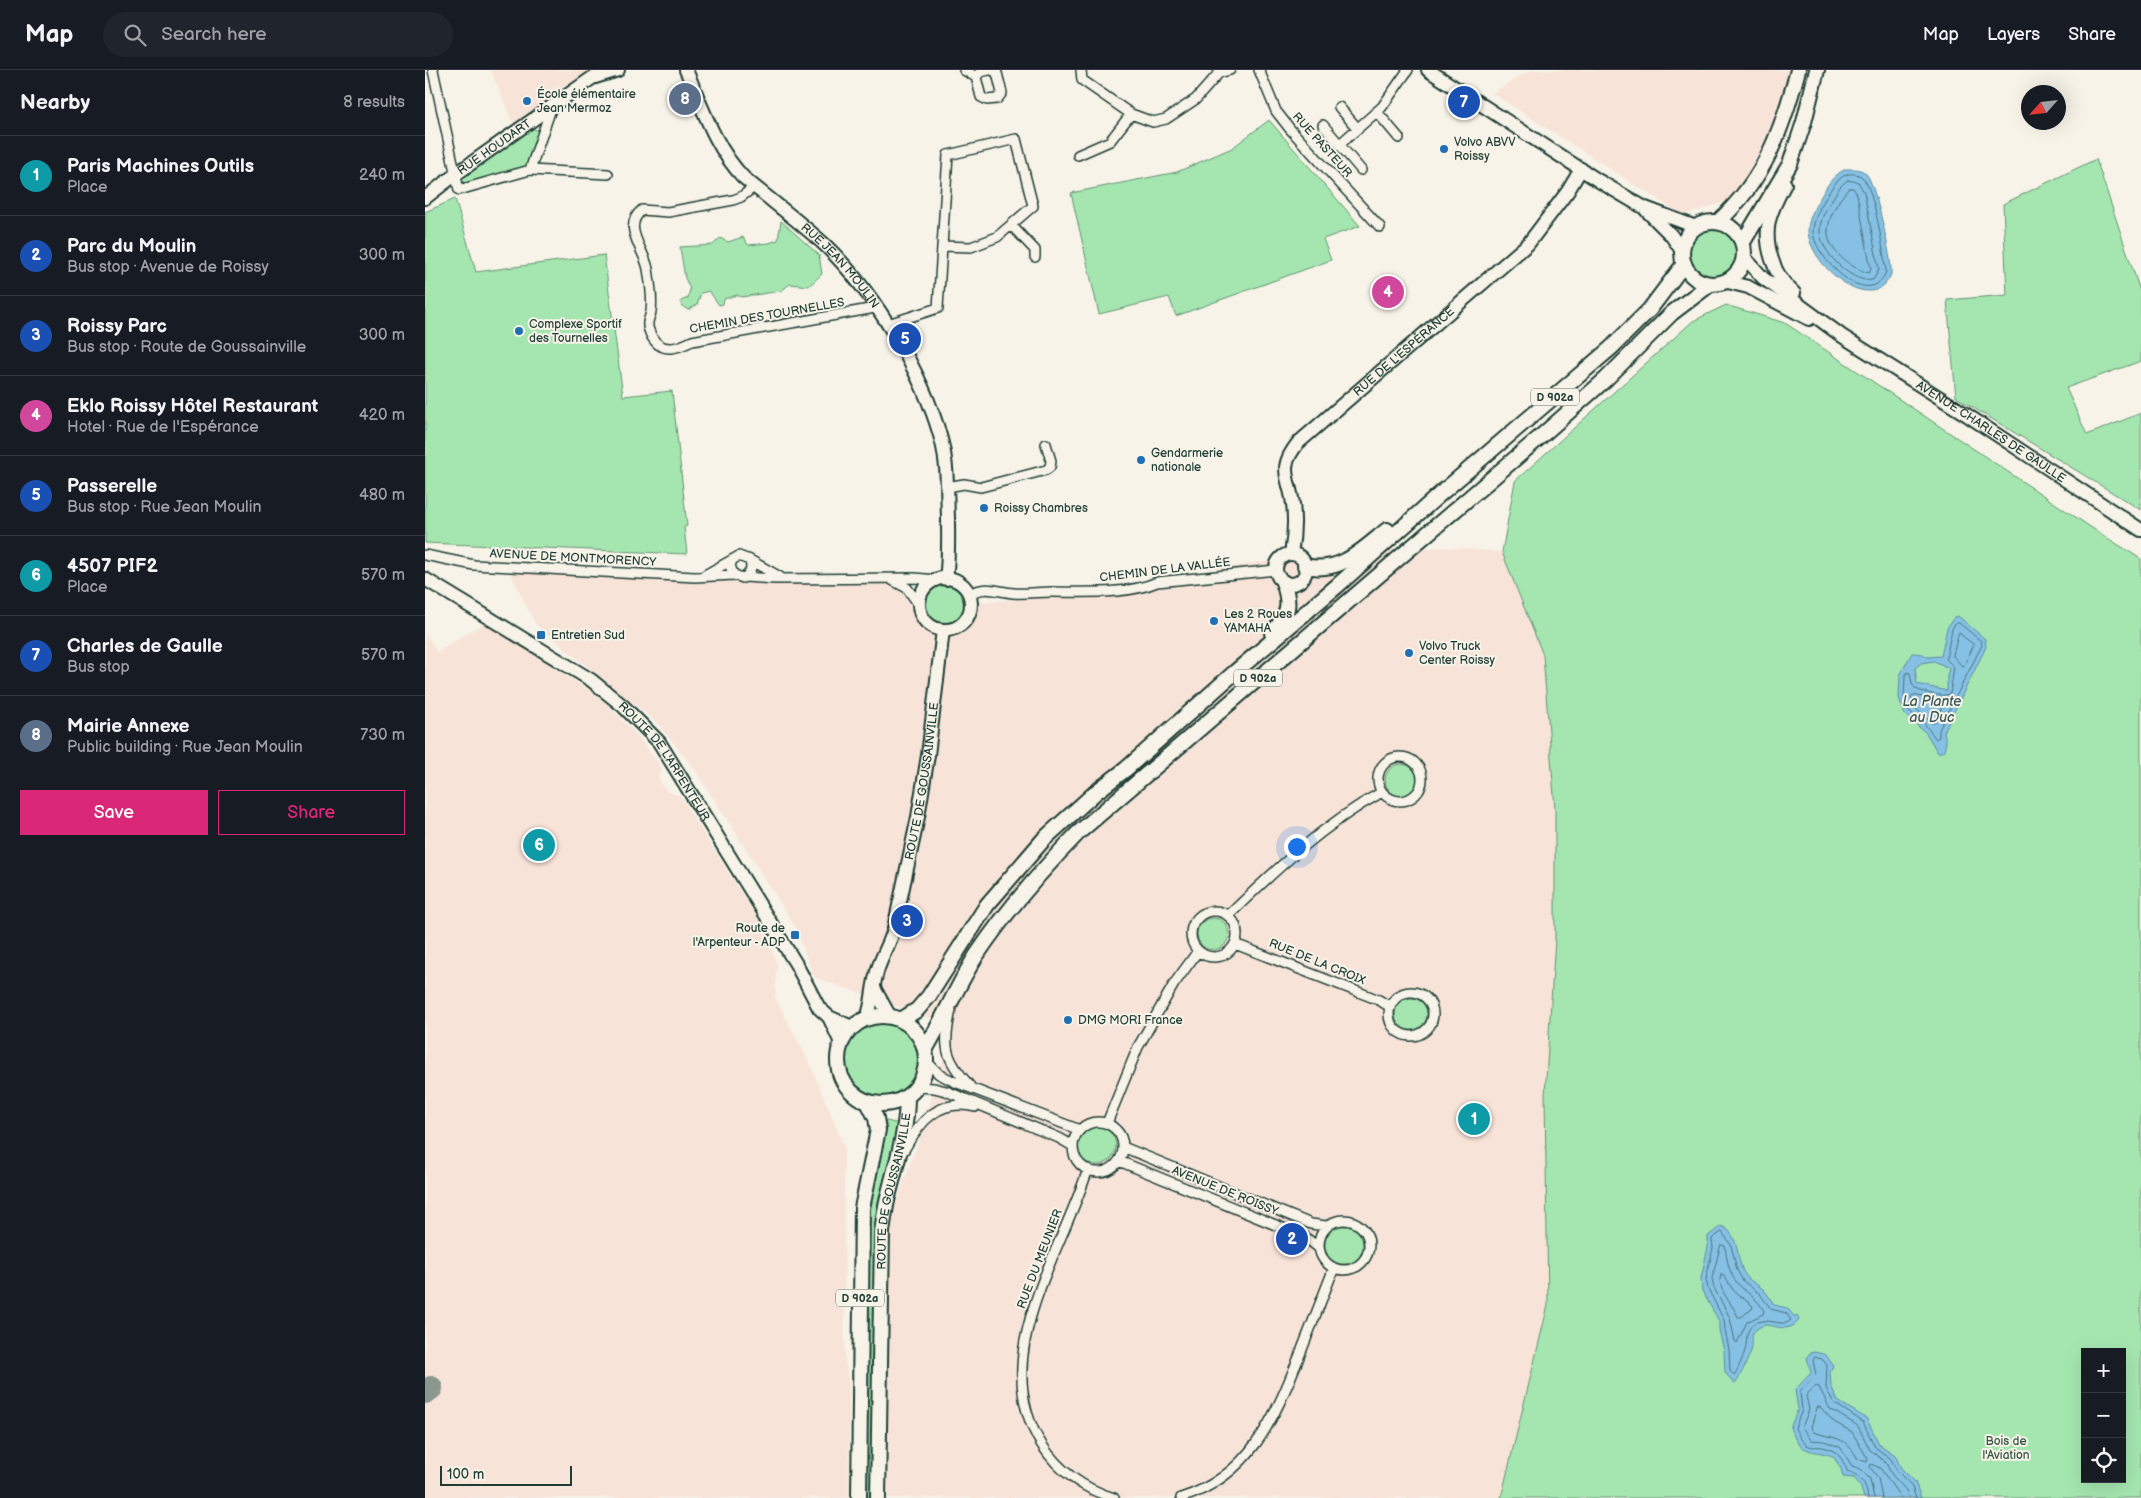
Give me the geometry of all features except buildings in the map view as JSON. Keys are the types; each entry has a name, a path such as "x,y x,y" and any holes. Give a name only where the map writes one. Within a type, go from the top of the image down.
{"main road":[{"name":"RUE HOUDART","path":"425,198 552,106 594,73 618,70"},
{"name":"RUE JEAN MOULIN","path":"686,70 724,153 737,171 825,245 859,283 888,324 912,363 936,424 944,451 947,487 948,565 941,579"},
{"path":"1428,70 1643,207 1696,227"},
{"path":"1718,222 1749,190 1766,163 1786,116 1798,70"},
{"path":"1817,70 1786,181 1769,221 1769,241 1772,259 1785,286 1828,320 1842,336"},
{"path":"1743,242 1790,164"},
{"name":"RUE DE L'ESPÉRANCE","path":"1291,554 1295,532 1293,503 1285,466 1289,453 1298,443 1529,244 1563,198 1581,169"},
{"path":"1643,207 1671,236 1693,278 1709,285 1728,282 1739,272 1745,258 1743,242 1733,229 1718,222 1710,222 1696,227 1688,234 1683,258"},
{"name":"D 902a","path":"895,1018 917,1010 929,996 987,905 1044,839 1233,672 1337,586 1439,495 1611,348 1649,309 1683,258"},
{"name":"AVENUE CHARLES DE GAULLE","path":"1745,258 1763,278 1842,336 1967,414 2141,530"},
{"name":"AVENUE CHARLES DE GAULLE","path":"1728,282 1748,287 1842,336"},
{"name":"D 902a","path":"926,1056 956,990 1005,913 1039,873 1078,833 1539,438 1606,379 1672,313 1709,285"},
{"path":"1305,566 1332,567 1348,562 1398,521 1439,495"},
{"path":"1233,672 1280,625 1288,608 1287,594 1279,576 1279,560 1291,554 1300,558 1305,566 1301,580 1292,584 1279,576"},
{"name":"ROUTE DE L'ARPENTEUR","path":"425,579 591,680 623,706 659,742 796,964 819,1008 829,1017 852,1027"},
{"path":"941,579 959,583 969,594 971,602 970,611 960,626 943,630 935,628 927,623 922,616 919,606 923,590 929,584 941,579"},
{"name":"ROUTE DE GOUSSAINVILLE","path":"867,1018 872,1004 877,972 894,929 918,817 928,755 943,630"},
{"path":"874,988 895,1018 912,1028 920,1038 926,1056 925,1070 912,1092 887,1104 868,1102 852,1093 841,1077 838,1054 841,1043 852,1027 867,1018 895,1018"},
{"name":"ROUTE DE L'ARPENTEUR","path":"829,1017 841,1043"},
{"name":"ROUTE DE GOUSSAINVILLE","path":"878,1498 882,1232 888,1195 899,1160 912,1092"},
{"name":"ROUTE DE GOUSSAINVILLE","path":"859,1498 862,1208 878,1130 876,1118 868,1102"}],"street":[{"path":"433,70 459,190 530,170 608,174"},
{"path":"964,70 976,77 981,97 987,100 997,99 1002,93 997,73 991,70 980,72 976,77"},
{"path":"1081,70 1081,80 1131,114 1153,122 1166,119 1196,99 1219,73 1230,70"},
{"name":"RUE PASTEUR","path":"1259,70 1276,111 1289,129 1380,227"},
{"path":"1340,144 1383,107 1408,70"},
{"path":"530,170 552,106"},
{"path":"1339,107 1358,128"},
{"path":"1377,112 1399,138"},
{"path":"1078,156 1110,141 1131,114"},
{"path":"1323,125 1361,170"},
{"path":"888,324 938,308 942,246 948,155 1016,139 1033,206 997,237 971,247 942,246"},
{"name":"CHEMIN DES TOURNELLES","path":"755,187 733,200 668,212 642,210 636,214 633,221 635,240 647,263 650,281 651,311 648,328 659,346 669,349 678,348 692,340 875,308"},
{"path":"1011,225 1035,250 1035,257"},
{"path":"947,487 964,484 981,488 1046,470 1050,467 1051,461 1046,444"},
{"name":"AVENUE DE MONTMORENCY","path":"425,554 474,565 703,576 734,575"},
{"path":"703,576 739,556 747,558 782,578"},
{"path":"745,577 749,573 751,566 747,558"},
{"path":"732,560 730,566 734,575 739,578 941,579"},
{"name":"CHEMIN DE LA VALLÉE","path":"969,594 976,590 991,588 1012,593 1095,592 1145,588 1157,582 1279,576"},
{"path":"889,579 907,588 919,606"},
{"path":"1403,757 1410,759 1420,769 1423,783 1416,796 1409,800 1394,801 1382,792 1378,778 1380,771 1389,760 1403,757"},
{"path":"1228,916 1283,864 1309,843 1362,802 1382,792"},
{"path":"1215,911 1228,916 1236,929 1235,944 1231,950 1218,957 1204,955 1191,939 1191,932 1197,919 1208,912 1215,911"},
{"name":"RUE DE LA CROIX","path":"1235,944 1379,1000 1389,1007"},
{"path":"1107,1123 1138,1047 1174,984 1199,951"},
{"path":"956,990 945,1037 947,1050 957,1072 970,1086"},
{"path":"1405,992 1418,992 1424,995 1431,1005 1431,1022 1429,1027 1419,1034 1404,1035 1398,1032 1390,1021 1389,1007 1398,995 1405,992"},
{"path":"926,1056 939,1074 955,1082 970,1086 1080,1130"},
{"path":"912,1092 934,1088 946,1091 1059,1138 1073,1146"},
{"path":"899,1160 916,1128 934,1113 947,1107 965,1104 995,1112"},
{"path":"1092,1122 1107,1123 1119,1133 1123,1147 1119,1161 1108,1170 1094,1172 1087,1169 1077,1160 1073,1146 1074,1140 1080,1130 1092,1122"},
{"name":"AVENUE DE ROISSY","path":"1123,1147 1311,1224 1327,1226"},
{"name":"AVENUE DE ROISSY","path":"1119,1161 1305,1237 1319,1248"},
{"name":"RUE DU MEUNIER","path":"1087,1169 1033,1308 1023,1353 1022,1390 1031,1424 1050,1456 1076,1480 1093,1490 1114,1498"},
{"path":"1350,1220 1364,1229 1370,1243 1369,1251 1361,1264 1348,1270 1334,1268 1327,1263 1321,1256 1319,1248 1322,1232 1327,1226 1333,1221 1350,1220"},
{"path":"1181,1498 1199,1492 1220,1480 1242,1461 1261,1437 1282,1398 1334,1268"}],"shaded area":[{"name":"École élémentaire Jean Mermoz","path":"491,70 586,70 589,74 514,126"},
{"path":"1531,70 1792,70 1766,150 1751,174 1727,202 1682,215 1492,93"},
{"path":"1444,547 1502,552 1543,655 1555,801 1555,939 1545,1095 1548,1305 1501,1498 888,1498 885,1235 922,1131 952,1026 814,977 795,926 696,771 658,724 536,625 508,569 885,584 986,602 1098,592 1252,563"},
{"path":"484,623 589,690 608,705 639,738 662,768 659,779 667,792 679,795 762,925 777,964 775,997 810,1064 844,1146 845,1359 849,1386 849,1498 425,1498 425,633 437,652"}],"green space":[{"path":"1269,120 1360,226 1323,239 1331,260 1176,316 1169,297 1099,314 1071,193 1177,172 1232,148"},
{"path":"531,127 538,131 525,169 461,188 460,179"},
{"path":"2096,159 2141,294 2141,361 2066,388 2087,435 2141,413 2141,510 1956,397 1947,300 2007,295 2003,204"},
{"name":"Complexe Sportif des Tournelles","path":"455,199 476,272 604,255 623,396 672,391 687,526 684,527 687,554 425,543 425,212"},
{"path":"781,221 819,255 822,274 809,286 790,284 781,291 741,297 737,295 724,299 723,304 719,305 709,291 701,293 697,305 688,310 682,306 681,301 688,298 690,289 685,278 680,247 713,245 720,238 728,242 743,237 748,245 769,243 778,240"},
{"path":"1712,228 1722,230 1730,235 1735,243 1737,253 1735,263 1730,271 1722,276 1712,278 1702,276 1694,271 1689,263 1687,253 1689,243 1694,235 1702,230"},
{"name":"Bois de l'Aviation","path":"1726,305 1785,323 2141,559 2141,1498 1501,1498 1548,1305 1545,1095 1555,939 1555,809 1543,655 1502,552 1515,481 1693,321"},
{"path":"944,585 958,591 964,605 958,619 944,625 930,619 924,605 930,591"},
{"path":"1401,764 1407,765 1412,769 1416,774 1416,786 1412,791 1407,795 1401,796 1395,795 1390,791 1386,786 1385,780 1386,774 1390,769 1395,765"},
{"path":"1213,918 1224,923 1229,934 1224,945 1213,950 1202,945 1197,934 1202,923"},
{"path":"1411,998 1417,999 1422,1003 1426,1008 1426,1020 1422,1025 1417,1029 1411,1030 1405,1029 1400,1025 1396,1020 1395,1014 1396,1008 1400,1003 1405,999"},
{"path":"875,1021 889,1021 903,1027 914,1038 920,1052 917,1074 909,1086 889,1097 875,1097 861,1091 850,1080 844,1066 844,1052 850,1038 861,1027"},
{"path":"882,1120 900,1124 879,1198 875,1226 873,1498 863,1498 865,1218"},
{"path":"1097,1127 1110,1133 1116,1146 1110,1159 1097,1165 1084,1159 1078,1146 1084,1133"},
{"path":"1344,1226 1358,1231 1363,1245 1358,1259 1344,1264 1330,1259 1325,1245 1330,1231"}],"water":[{"path":"1846,169 1860,170 1867,175 1883,223 1891,274 1885,284 1876,290 1865,291 1854,288 1832,274 1815,253 1810,242 1808,226 1815,206 1835,176"},
{"name":"La Plante au Duc","path":"1958,616 1985,639 1986,647 1944,732 1946,743 1944,751 1938,753 1926,733 1905,715 1899,698 1900,675 1912,653 1923,654 1927,657 1941,656 1947,628 1954,617","holes":["1934,661 1949,668 1947,691 1917,684 1915,668 1921,663"]},
{"path":"1721,1226 1727,1229 1734,1239 1743,1271 1747,1277 1763,1289 1774,1305 1787,1308 1799,1320 1787,1328 1764,1325 1753,1333 1750,1353 1736,1383 1733,1383 1725,1372 1719,1321 1702,1291 1701,1278 1708,1247 1708,1236"},
{"path":"1815,1352 1826,1355 1833,1365 1830,1372 1831,1386 1838,1401 1867,1419 1879,1444 1895,1455 1901,1468 1915,1482 1921,1498 1864,1498 1860,1485 1854,1478 1843,1477 1841,1469 1833,1456 1807,1450 1798,1443 1790,1428 1798,1409 1795,1390 1811,1373 1807,1357 1810,1353"}],"taxiway":[{"path":"425,1392 431,1388"}],"place":[{"name":"Mairie Annexe","path":"685,99"},
{"name":"École élémentaire Jean Mermoz","path":"527,101"},
{"name":"Charles de Gaulle","path":"1464,102"},
{"name":"Volvo ABVV Roissy","path":"1444,149"},
{"name":"Eklo Roissy Hôtel Restaurant","path":"1388,292"},
{"name":"Complexe Sportif des Tournelles","path":"519,331"},
{"name":"Passerelle","path":"905,339"},
{"name":"Gendarmerie nationale","path":"1141,460"},
{"name":"Roissy Chambres","path":"984,508"},
{"name":"Les 2 Roues YAMAHA","path":"1214,621"},
{"name":"Entretien Sud","path":"541,635"},
{"name":"Volvo Truck Center Roissy","path":"1409,653"},
{"name":"4507 PIF2","path":"539,845"},
{"name":"Roissy Parc","path":"907,921"},
{"name":"Route de l'Arpenteur - ADP","path":"795,935"},
{"name":"DMG MORI France","path":"1068,1020"},
{"name":"Paris Machines Outils","path":"1474,1119"},
{"name":"Parc du Moulin","path":"1292,1239"}]}
